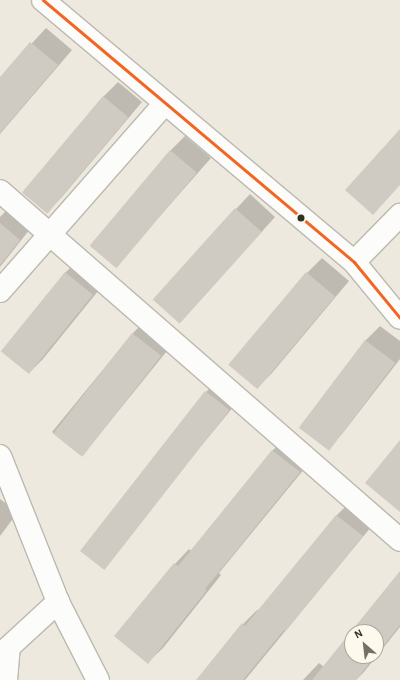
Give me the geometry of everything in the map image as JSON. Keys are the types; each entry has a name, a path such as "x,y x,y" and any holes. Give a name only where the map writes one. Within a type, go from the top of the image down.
{"street":[{"path":"43,0 354,262 400,318"},
{"path":"0,291 165,103"},
{"path":"0,191 400,540"},
{"path":"354,262 400,215"},
{"path":"0,456 58,602 98,680"},
{"path":"6,680 9,648 58,602"}],"building":[{"path":"30,42 58,65 0,133 0,77"},
{"path":"103,96 128,117 47,214 22,193"},
{"path":"400,129 400,185 373,215 345,190"},
{"path":"170,150 197,172 116,268 90,246"},
{"path":"235,208 262,232 179,323 153,299"},
{"path":"0,223 20,240 0,265"},
{"path":"65,272 93,295 29,374 1,351"},
{"path":"306,272 335,296 257,389 228,365"},
{"path":"132,333 161,356 82,457 53,434"},
{"path":"365,340 395,363 329,451 299,428"},
{"path":"205,391 229,410 104,570 80,551"},
{"path":"400,440 400,512 365,483"},
{"path":"272,450 300,472 205,589 207,590 148,664 114,636 174,563 178,566"},
{"path":"336,515 363,536 286,631 284,630 243,680 196,680 242,623 245,626"},
{"path":"400,571 400,625 384,645 384,624 357,624"},
{"path":"344,640 344,664 369,664 356,680 312,680"}],"transit line":[{"path":"43,0 354,262 400,318"}]}
